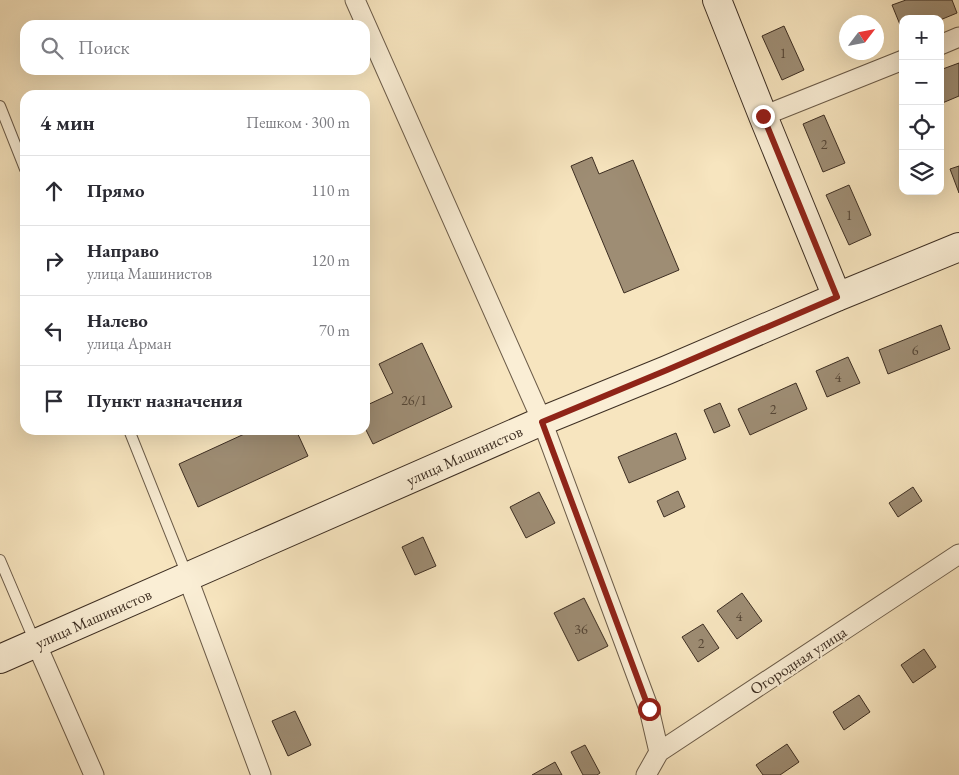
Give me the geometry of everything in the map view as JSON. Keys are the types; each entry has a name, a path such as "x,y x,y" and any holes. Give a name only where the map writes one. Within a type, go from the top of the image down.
{"street":[{"path":"355,0 364,20"},
{"path":"717,0 837,297"},
{"path":"370,34 542,422 649,709 659,752"},
{"path":"944,43 959,37"},
{"path":"763,116 899,62"},
{"name":"улица Машинистов","path":"0,659 542,422 959,246"},
{"name":"Огородная улица","path":"646,775 659,752 959,554"},
{"path":"187,576 261,775"},
{"path":"36,643 94,775"}],"lane":[{"path":"0,106 20,156"},
{"path":"131,435 187,576"},
{"path":"0,560 36,643"}],"building":[{"path":"906,0 952,0 957,13 944,18 944,15 899,15 899,22 892,5"},
{"path":"784,26 804,70 782,80 762,36"},
{"path":"959,63 959,96 944,102 944,69"},
{"path":"824,115 845,163 823,172 803,124"},
{"path":"592,157 599,174 633,160 679,270 624,293 571,166"},
{"path":"959,166 959,193 950,169"},
{"path":"849,185 871,235 849,245 826,195"},
{"path":"941,325 950,349 888,374 879,350"},
{"path":"422,343 452,407 373,444 368,435 370,404 393,393 379,364"},
{"path":"848,357 860,383 827,397 816,371"},
{"path":"796,383 807,409 750,435 738,409"},
{"path":"720,403 730,426 714,433 704,410"},
{"path":"676,433 686,459 629,483 618,457"},
{"path":"242,435 298,435 308,456 198,507 179,464"},
{"path":"913,487 922,501 898,517 889,503"},
{"path":"678,491 685,507 664,517 657,501"},
{"path":"539,492 555,523 526,538 510,507"},
{"path":"423,537 436,566 415,575 402,547"},
{"path":"742,593 762,621 737,639 717,611"},
{"path":"584,598 608,646 578,661 554,613"},
{"path":"703,624 719,648 698,662 682,637"},
{"path":"924,649 936,667 913,683 901,665"},
{"path":"859,695 870,712 844,730 833,712"},
{"path":"295,711 311,745 288,756 272,721"},
{"path":"787,744 799,762 780,775 763,775 756,765"},
{"path":"585,745 600,773 597,775 583,775 571,752"},
{"path":"555,762 562,775 532,775"}],"route":[{"path":"649,709 542,422 837,297 763,116"}]}
